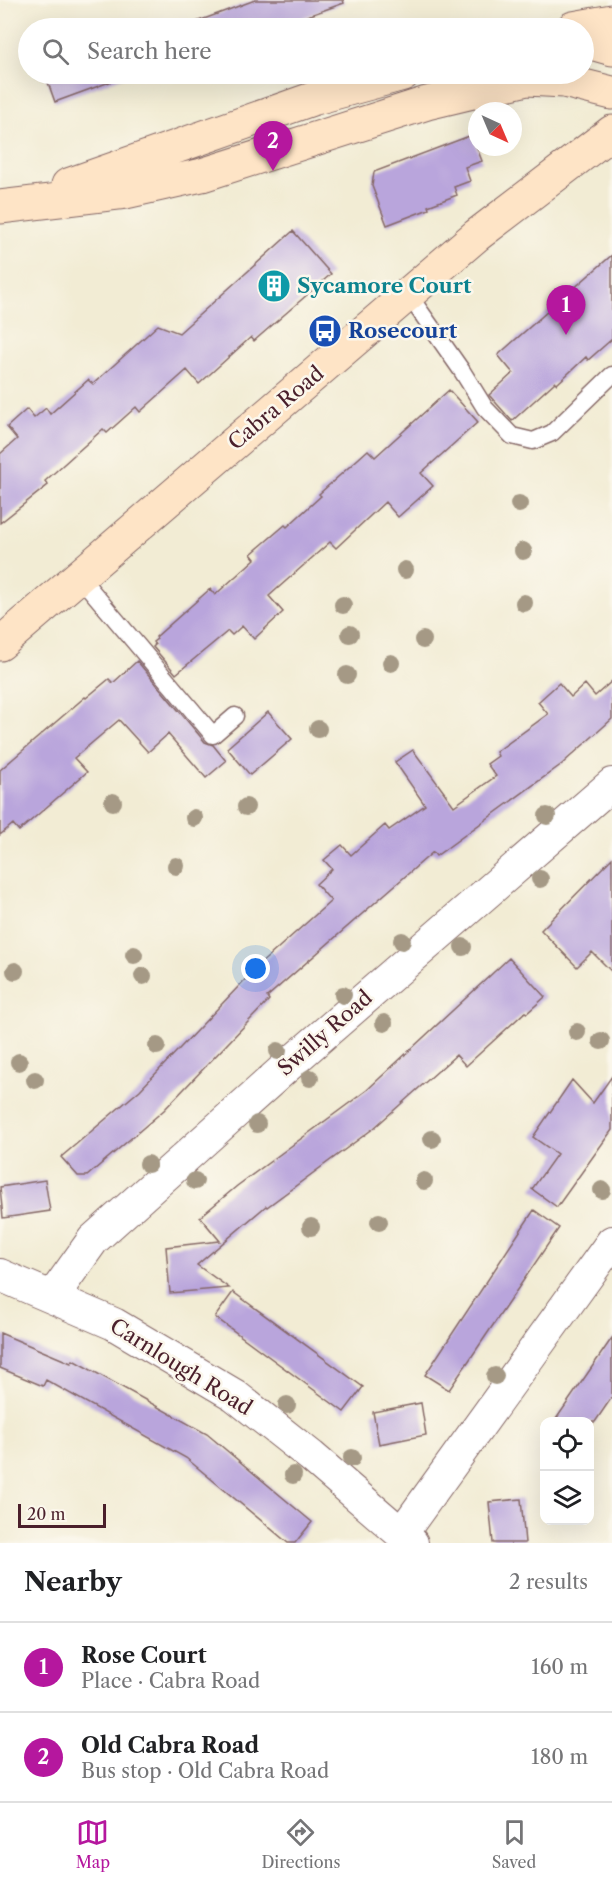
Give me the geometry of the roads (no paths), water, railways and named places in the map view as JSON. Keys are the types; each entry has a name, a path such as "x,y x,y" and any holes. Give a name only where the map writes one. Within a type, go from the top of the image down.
{"main road":[{"path":"594,24 612,21"},
{"path":"594,44 612,50"},
{"path":"6,205 312,99 367,84"},
{"path":"6,205 126,192 202,175 427,103 506,84"},
{"path":"576,84 612,93"},
{"name":"Cabra Road","path":"0,644 477,235 612,132"}],"street":[{"name":"Swilly Road","path":"53,1296 93,1240 294,1060 612,784"},
{"name":"Carnlough Road","path":"0,1275 114,1324 234,1395 311,1456 407,1538 612,1242"}],"lane":[{"path":"408,294 485,408 512,436 533,441 552,434 612,375"},
{"path":"79,576 213,735 235,716"}],"place":[{"name":"Old Cabra Road","path":"273,171"},
{"name":"Sycamore Court","path":"274,286"},
{"name":"Rosecourt","path":"325,331"},
{"name":"Rose Court","path":"566,335"}]}
